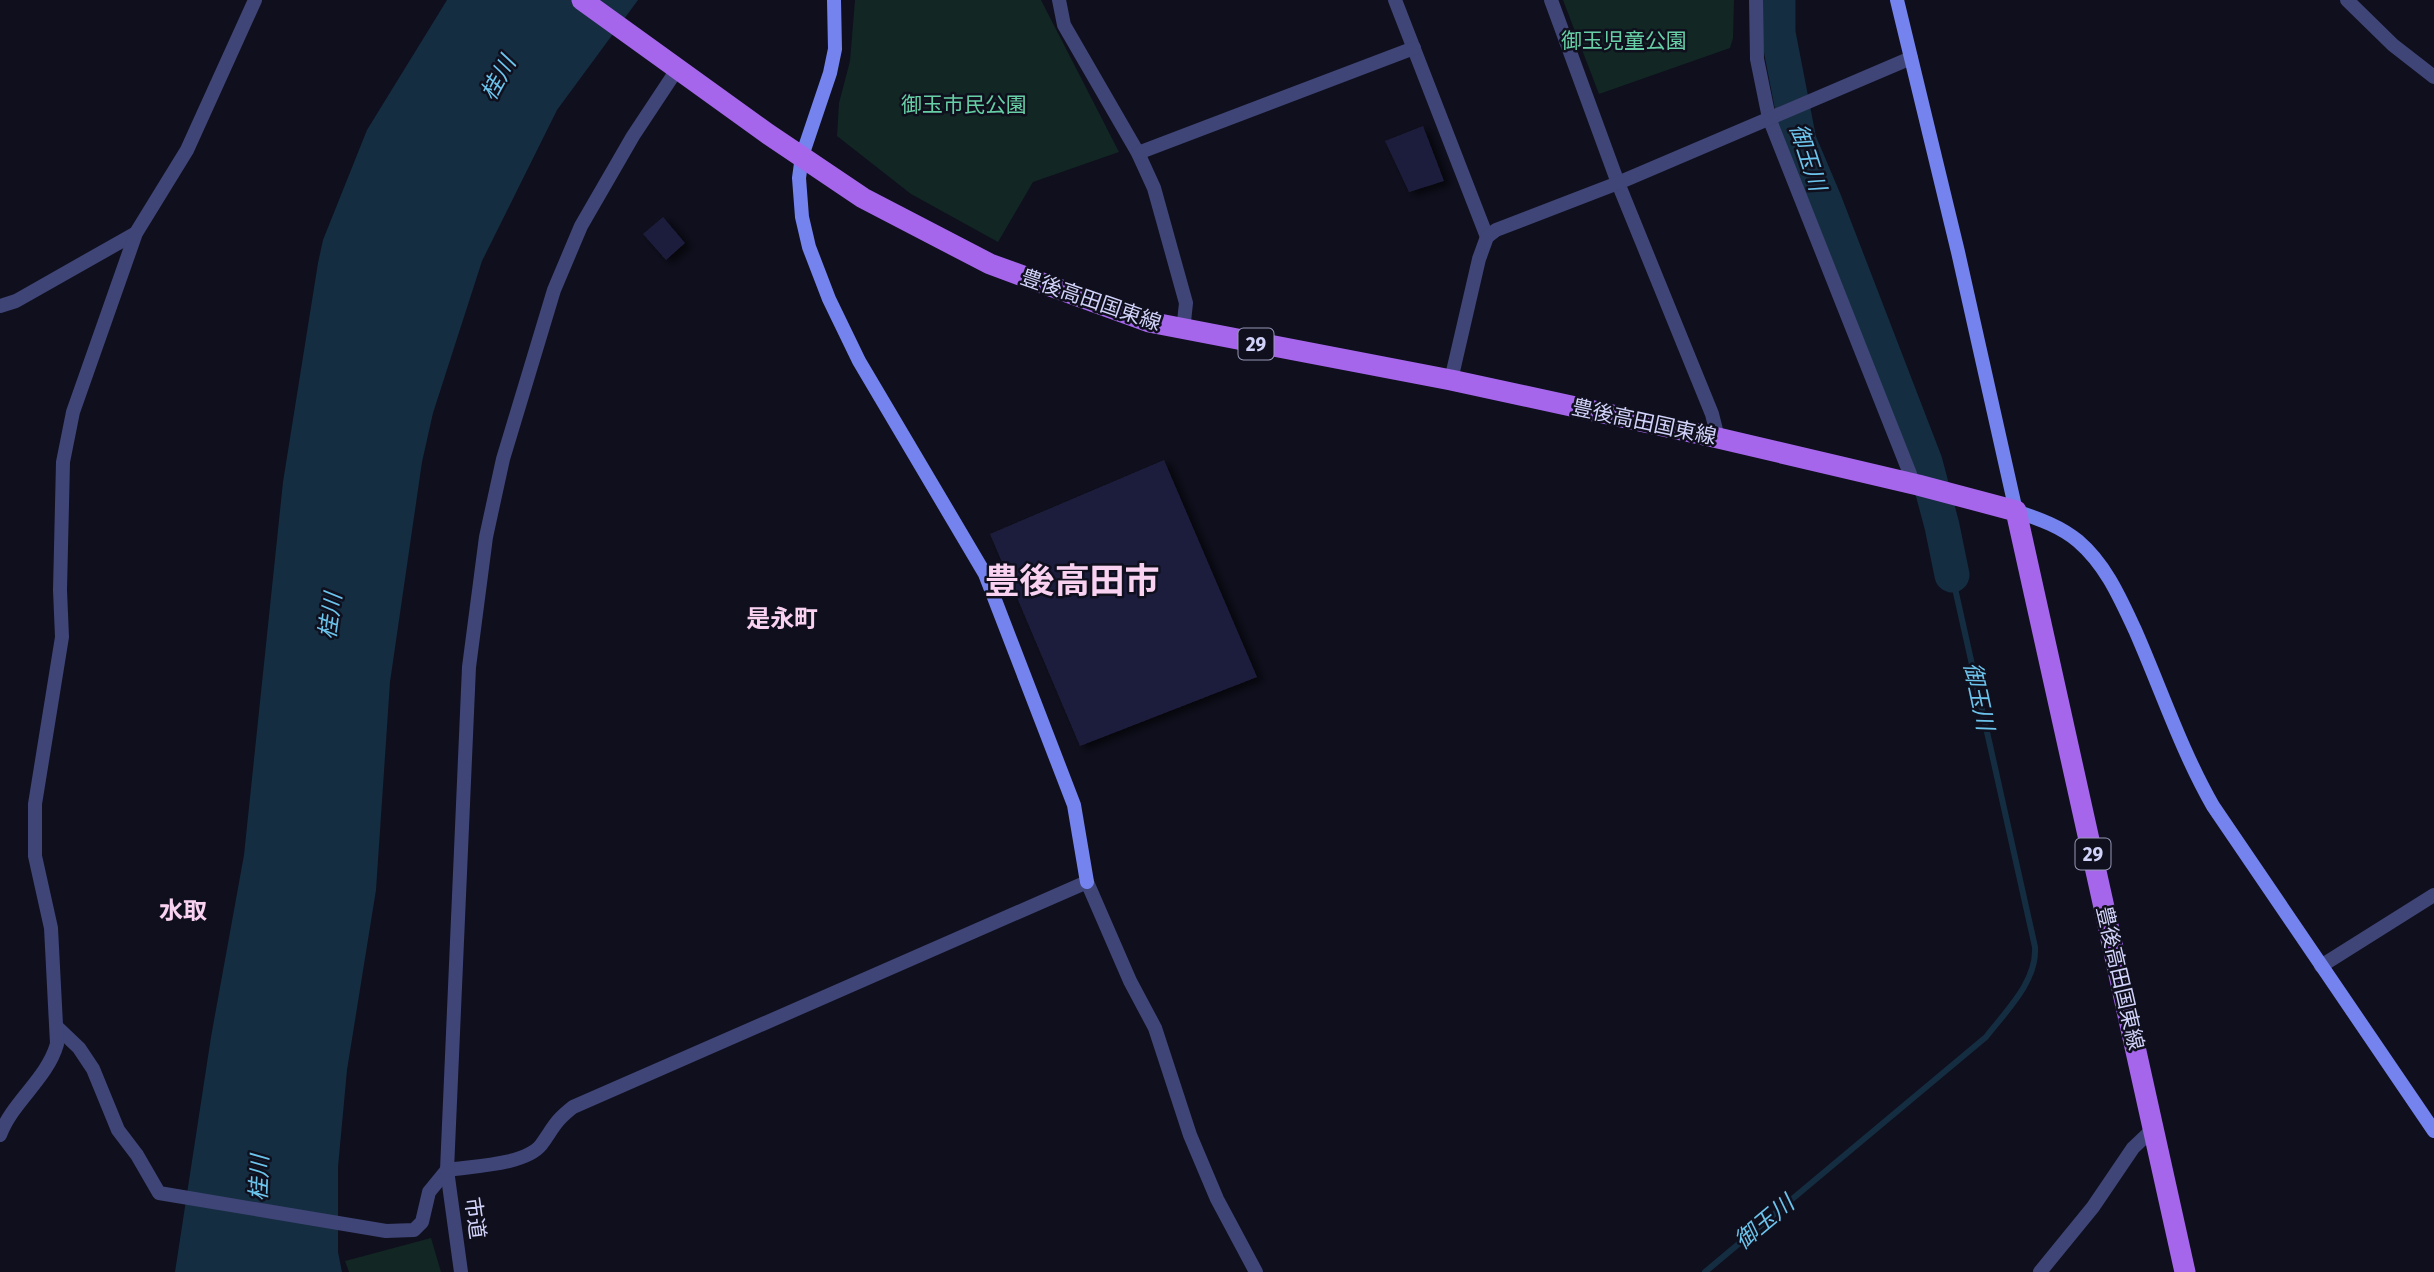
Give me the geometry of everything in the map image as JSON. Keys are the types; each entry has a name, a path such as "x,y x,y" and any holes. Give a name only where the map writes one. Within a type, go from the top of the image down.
{"main road":[{"name":"豊後高田国東線","path":"582,0 863,198 990,264 1149,322 1183,331 1451,380 1718,438 1916,484 2017,512 2185,1272"}],"street":[{"path":"0,1135 6,1121 53,1057 57,1044 51,928 35,856 35,804 62,637 60,590 63,462 74,412 136,233 187,150 255,0"},
{"path":"834,0 835,49 830,73 802,156 799,178 802,217 809,247 829,299 859,361 985,574 1074,805 1087,882 1130,981 1155,1028 1190,1135 1217,1199 1256,1272"},
{"path":"1059,0 1064,24 1138,153 1154,188 1186,303 1183,331"},
{"path":"1395,0 1487,237"},
{"path":"1551,0 1618,183 1712,414 1718,438"},
{"path":"1756,0 1757,59 1769,118 1916,484"},
{"path":"1897,0 1958,251 2017,512 2063,530 2091,553 2103,568 2121,599 2144,650 2198,780 2228,831 2434,1131"},
{"path":"2347,0 2393,45 2434,77"},
{"path":"1138,153 1414,47"},
{"path":"1451,380 1479,259 1487,237 1496,230 1618,183 1911,58"},
{"name":"市道","path":"461,1272 447,1170 469,667 486,537 502,458 554,290 582,226 633,136 678,68"},
{"path":"0,306 16,301 136,233"},
{"path":"58,1028 79,1048 93,1069 118,1130 137,1155 159,1193 386,1231 414,1230 422,1222 429,1192 447,1170 514,1160 530,1154 541,1145 558,1119 573,1107 1087,882"},
{"path":"2321,966 2434,895"},
{"path":"2040,1272 2093,1207 2133,1148 2154,1128"}],"green space":[{"name":"御玉市民公園","path":"855,0 1041,0 1119,152 1033,182 998,242 911,194 837,136 839,103 850,61"},
{"name":"御玉児童公園","path":"1563,0 1734,0 1733,38 1730,48 1599,94"},
{"path":"431,1238 441,1272 349,1272 345,1261"}],"water":[{"name":"桂川","path":"447,0 638,0 557,110 482,261 433,413 422,462 390,682 376,890 347,1070 338,1167 338,1252 342,1272 175,1272 211,1037 244,855 283,482 318,263 323,240 367,130"}],"building":[{"path":"1423,126 1444,181 1409,192 1385,141"},
{"path":"663,217 685,243 666,260 643,234"},
{"path":"1164,460 1257,677 1080,746 990,534"}],"waterway":[{"name":"御玉川","path":"1778,0 1778,33 1799,141 1925,462 1952,575"},
{"name":"御玉川","path":"1705,1272 1986,1037 2019,995 2031,972 2035,947 1952,575"}],"district":[{"name":"豊後高田市","path":"1072,581"},
{"name":"是永町","path":"782,619"},
{"name":"水取","path":"183,911"}]}
